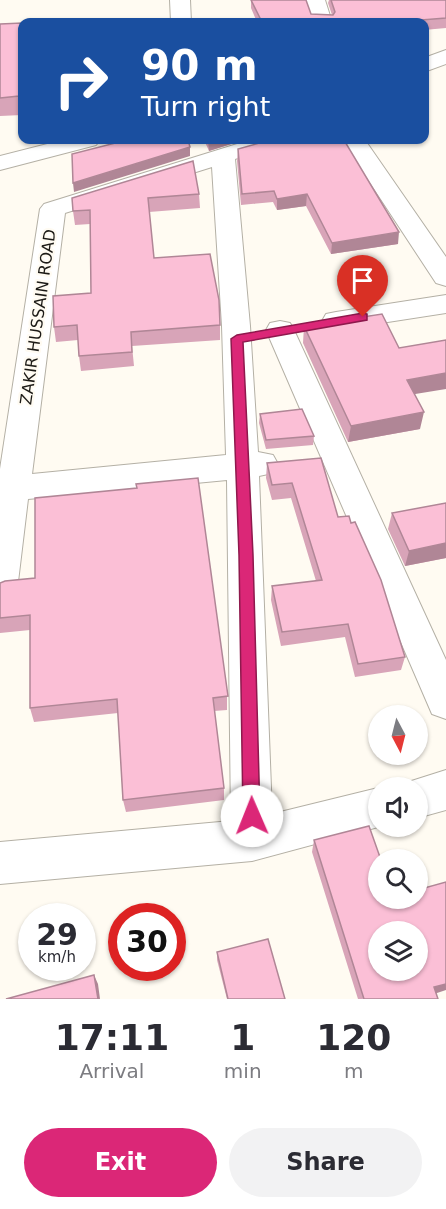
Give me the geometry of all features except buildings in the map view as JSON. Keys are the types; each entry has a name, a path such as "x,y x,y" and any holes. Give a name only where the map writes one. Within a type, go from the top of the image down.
{"street":[{"path":"180,0 181,18"},
{"path":"315,0 321,18"},
{"path":"429,64 446,56"},
{"path":"0,163 73,144"},
{"name":"ZAKIR HUSSAIN ROAD","path":"0,582 53,209 259,144"},
{"path":"357,144 446,277"},
{"path":"223,155 234,268 252,840"},
{"path":"237,339 446,304"},
{"path":"298,327 336,457 446,702"},
{"path":"13,488 336,457"},
{"path":"428,795 446,790"},
{"path":"0,863 252,840 368,811"}],"route":[{"path":"252,816 246,555 237,339 363,317"}]}
